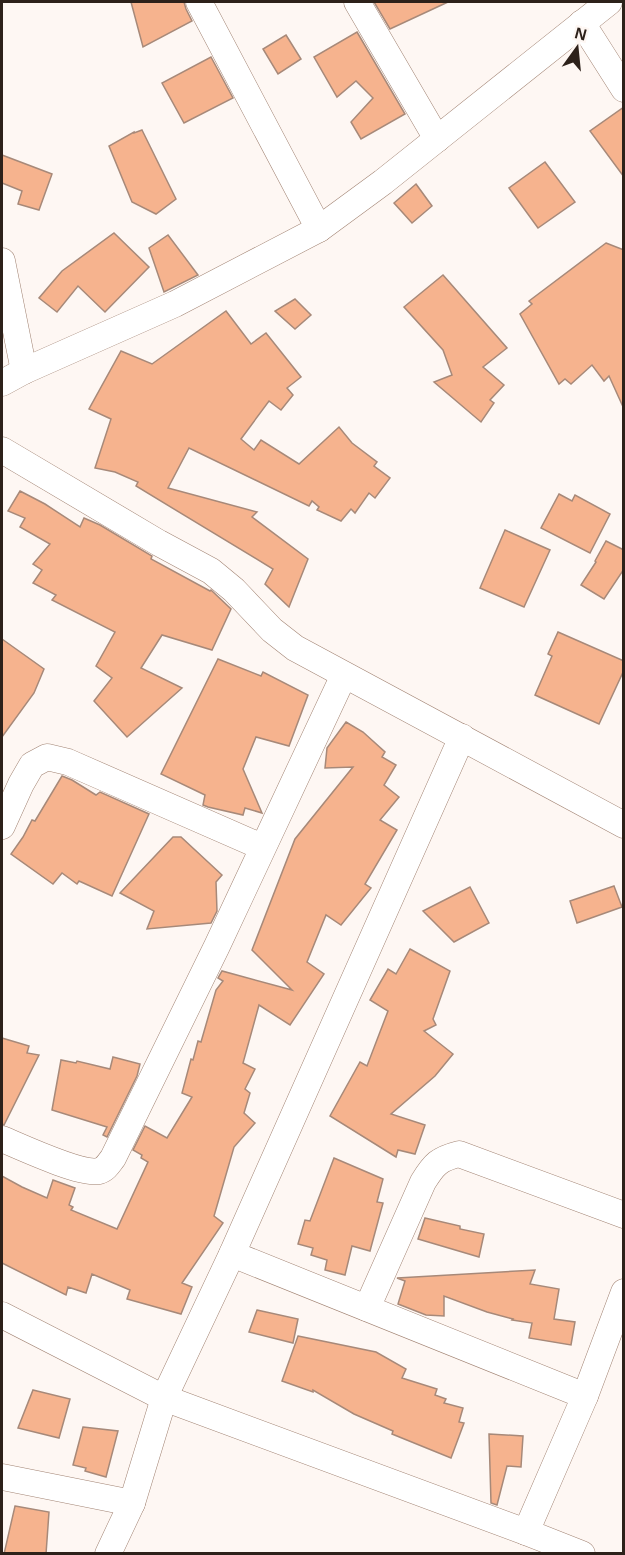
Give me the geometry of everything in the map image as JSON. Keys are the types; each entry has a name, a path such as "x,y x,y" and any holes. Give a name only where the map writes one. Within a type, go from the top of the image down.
{"street":[{"path":"199,2 319,229"},
{"path":"357,2 437,139"},
{"path":"2,383 24,370 175,304 319,229 383,182 609,2"},
{"path":"582,23 624,89"},
{"path":"2,261 24,370"},
{"path":"2,450 159,543 211,571 234,590 272,630 295,648 624,825"},
{"path":"2,1139 66,1165 98,1171 106,1167 113,1158 344,675"},
{"path":"108,1554 132,1503 164,1398 232,1254 462,737"},
{"path":"2,826 32,765 47,757 68,762 262,847"},
{"path":"367,1308 423,1182 434,1165 445,1158 459,1154 624,1215"},
{"path":"232,1254 585,1396"},
{"path":"526,1532 585,1396 624,1292"},
{"path":"2,1315 164,1398 582,1554"},
{"path":"2,1477 132,1503"}],"building":[{"path":"131,2 184,2 192,21 143,47"},
{"path":"374,2 448,2 390,29"},
{"path":"357,32 405,114 361,139 351,122 373,98 356,81 337,97 314,57"},
{"path":"286,35 301,59 278,74 263,49"},
{"path":"211,57 233,98 184,123 162,83"},
{"path":"624,107 624,177 590,131"},
{"path":"142,130 176,199 156,214 132,202 109,146"},
{"path":"2,155 52,174 39,210 18,204 22,191 2,183"},
{"path":"545,162 575,202 538,228 509,188"},
{"path":"416,184 432,206 412,223 394,203"},
{"path":"114,233 149,267 105,312 78,286 57,312 39,298 62,271"},
{"path":"168,235 198,275 164,292 149,248"},
{"path":"606,243 624,250 624,409 609,376 604,381 592,365 571,384 565,379 559,384 520,314 532,304 529,301"},
{"path":"443,275 507,348 483,367 504,385 490,400 494,403 481,422 434,382 452,375 443,350 404,307"},
{"path":"295,299 311,315 295,329 275,311"},
{"path":"226,311 251,344 266,333 301,377 287,388 293,395 281,410 269,401 241,439 254,450 261,440 299,464 339,427 352,443 377,462 374,466 390,478 375,498 369,493 355,513 351,509 341,521 317,510 319,507 312,501 309,506 189,448 168,488 257,512 252,517 308,559 289,607 265,584 273,569 136,486 138,482 115,472 95,468 111,419 89,409 121,351 152,364"},
{"path":"20,491 80,527 84,518 100,525 152,556 151,559 211,590 231,609 212,650 162,635 141,668 182,688 127,737 94,701 112,678 96,666 115,632 52,600 56,595 33,583 42,570 33,564 50,544 20,527 25,518 8,511"},
{"path":"559,494 572,501 575,495 610,514 590,553 541,528"},
{"path":"505,530 550,550 524,607 480,588"},
{"path":"606,541 624,550 624,569 604,599 581,585"},
{"path":"558,632 624,661 624,670 599,724 535,695 552,656 548,654"},
{"path":"2,639 44,669 34,693 2,737"},
{"path":"218,659 261,676 263,672 308,695 289,746 256,737 243,769 262,813 245,808 243,815 208,807 203,805 205,795 161,774"},
{"path":"346,722 363,732 385,752 382,757 396,765 384,785 399,797 380,820 397,830 365,884 371,888 341,925 326,915 307,962 324,974 290,1025 259,1005 243,1063 255,1069 245,1089 250,1093 244,1113 255,1123 234,1147 214,1216 223,1223 182,1283 192,1287 181,1314 127,1299 130,1290 92,1274 86,1293 68,1287 66,1295 2,1263 2,1176 47,1198 53,1180 75,1188 69,1205 73,1207 71,1210 117,1229 148,1162 133,1150 145,1126 167,1138 192,1097 182,1093 191,1059 193,1060 198,1041 201,1042 216,990 223,981 218,978 222,971 292,990 252,950 295,839 353,767 325,768 327,748"},
{"path":"62,776 96,795 100,792 149,814 112,896 79,881 77,884 62,873 53,884 11,854 32,820 35,821"},
{"path":"173,837 181,837 222,875 216,882 217,911 211,923 147,929 154,911 120,893"},
{"path":"614,886 622,907 577,923 570,901"},
{"path":"470,887 489,923 454,942 423,911"},
{"path":"410,949 450,971 433,1019 436,1025 424,1031 453,1054 435,1076 391,1114 425,1125 415,1154 398,1150 396,1157 330,1116 360,1062 367,1066 388,1011 370,1000 388,969 396,974"},
{"path":"2,1038 29,1046 27,1053 39,1055 4,1125 2,1124"},
{"path":"113,1057 140,1064 137,1076 107,1137 103,1135 107,1127 52,1110 61,1060 76,1063 77,1061 110,1069"},
{"path":"334,1158 383,1179 377,1202 383,1203 370,1251 352,1246 345,1275 325,1270 327,1260 311,1255 313,1248 298,1244 305,1220 310,1221"},
{"path":"425,1218 484,1234 479,1257 418,1239"},
{"path":"535,1270 530,1284 559,1289 554,1319 575,1322 571,1345 529,1338 532,1323 512,1320 444,1296 444,1316 426,1315 398,1304 405,1281 397,1278"},
{"path":"257,1310 298,1319 293,1343 249,1332"},
{"path":"298,1336 376,1352 406,1369 402,1378 437,1389 435,1395 446,1399 444,1403 463,1408 459,1422 464,1423 451,1458 392,1434 393,1431 354,1414 313,1390 313,1392 282,1381"},
{"path":"33,1390 70,1399 59,1438 18,1428"},
{"path":"83,1427 118,1431 106,1477 73,1465"},
{"path":"489,1434 523,1436 521,1467 507,1466 497,1505 491,1503"},
{"path":"15,1506 49,1512 46,1554 4,1554"}]}
